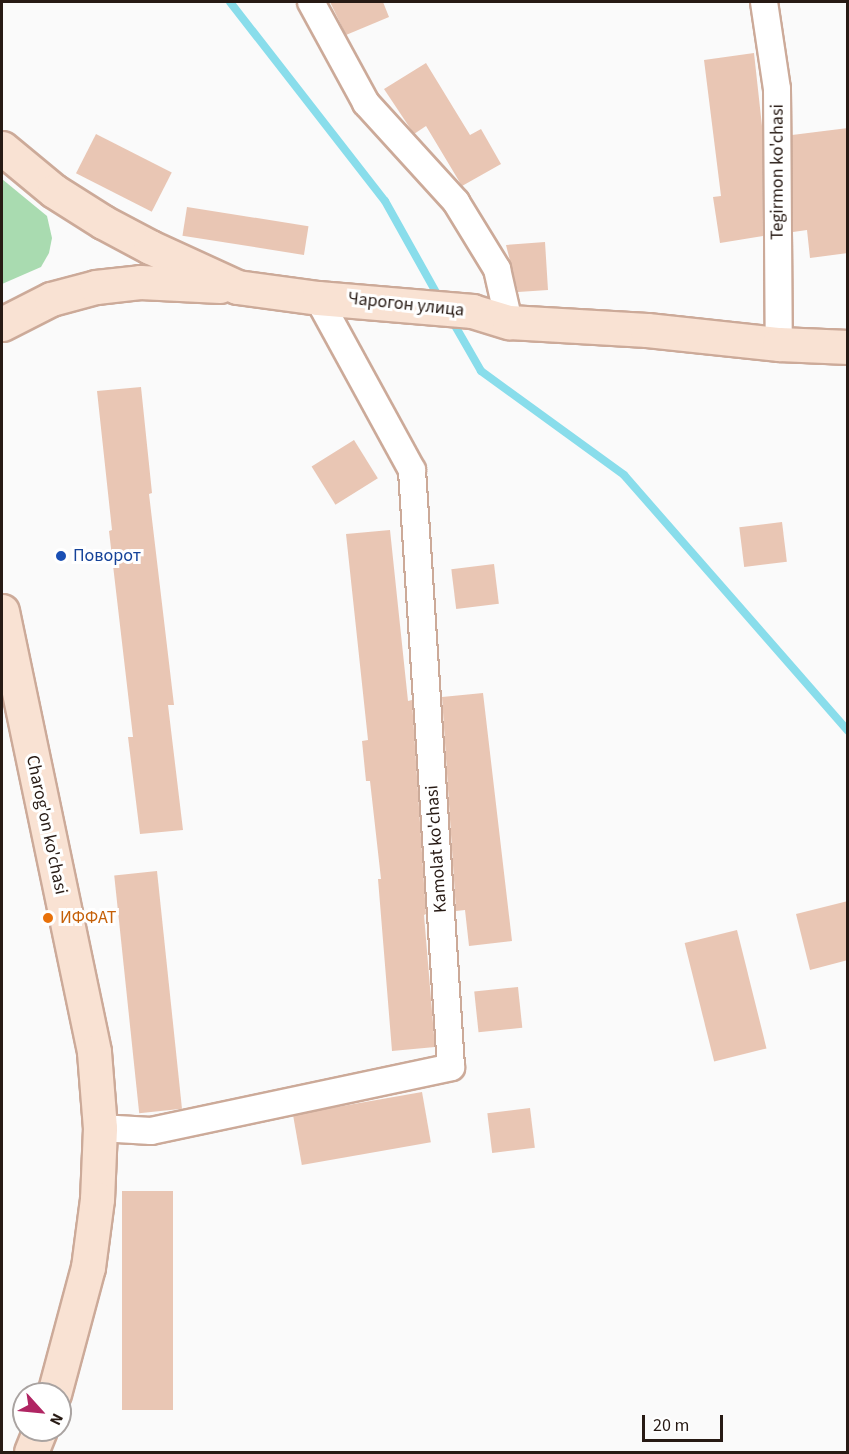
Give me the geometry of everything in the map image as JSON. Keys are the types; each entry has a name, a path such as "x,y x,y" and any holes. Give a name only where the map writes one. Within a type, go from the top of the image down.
{"main road":[{"name":"Чарогон улица","path":"2,148 54,190 103,222 150,247 237,287 318,298 411,304 472,311 509,322 647,330 779,344 848,347"},
{"path":"2,324 51,299 96,287 140,282 237,287"},
{"name":"Charog'on ko'chasi","path":"2,611 94,1052 100,1128 97,1199 88,1267 57,1382"}],"street":[{"path":"311,2 366,103 456,202 497,269 509,322"},
{"name":"Tegirmon ko'chasi","path":"764,2 777,89 779,344"},
{"name":"Kamolat ko'chasi","path":"100,1128 151,1131 451,1067 412,470 318,298"}],"green space":[{"path":"2,179 47,216 52,238 49,253 41,267 2,284"}],"building":[{"path":"330,2 383,2 389,17 346,35"},
{"path":"754,53 762,126 763,236 720,243 713,197 721,196 704,60"},
{"path":"426,63 470,135 481,129 501,164 462,186 426,126 414,134 384,89"},
{"path":"848,128 848,253 810,258 807,230 793,232 792,135"},
{"path":"96,134 172,173 152,212 76,173"},
{"path":"187,207 308,226 304,255 182,236"},
{"path":"545,242 548,290 518,292 506,245"},
{"path":"141,387 152,493 149,494 174,705 168,705 183,830 140,834 128,737 133,737 109,531 112,530 97,391"},
{"path":"354,440 378,478 335,505 312,466"},
{"path":"782,522 787,562 744,567 739,527"},
{"path":"390,530 408,701 412,700 426,914 424,915 435,1047 392,1051 378,879 381,879 370,781 366,781 362,741 368,740 346,534"},
{"path":"494,564 499,604 456,609 451,569"},
{"path":"483,693 512,941 469,946 465,910 456,911 442,697"},
{"path":"157,871 182,1109 139,1113 114,875"},
{"path":"848,901 848,960 810,970 796,914"},
{"path":"737,930 767,1048 714,1061 685,943"},
{"path":"518,987 522,1028 479,1032 474,992"},
{"path":"422,1092 431,1142 302,1165 293,1115"},
{"path":"530,1108 535,1148 492,1153 487,1113"},
{"path":"122,1191 173,1191 173,1410 122,1410"}],"waterway":[{"path":"230,2 385,201 441,301"},
{"path":"450,317 481,371 624,475 848,731"}],"place":[{"name":"Поворот","path":"61,556"},
{"name":"ИФФАТ","path":"48,918"}]}
